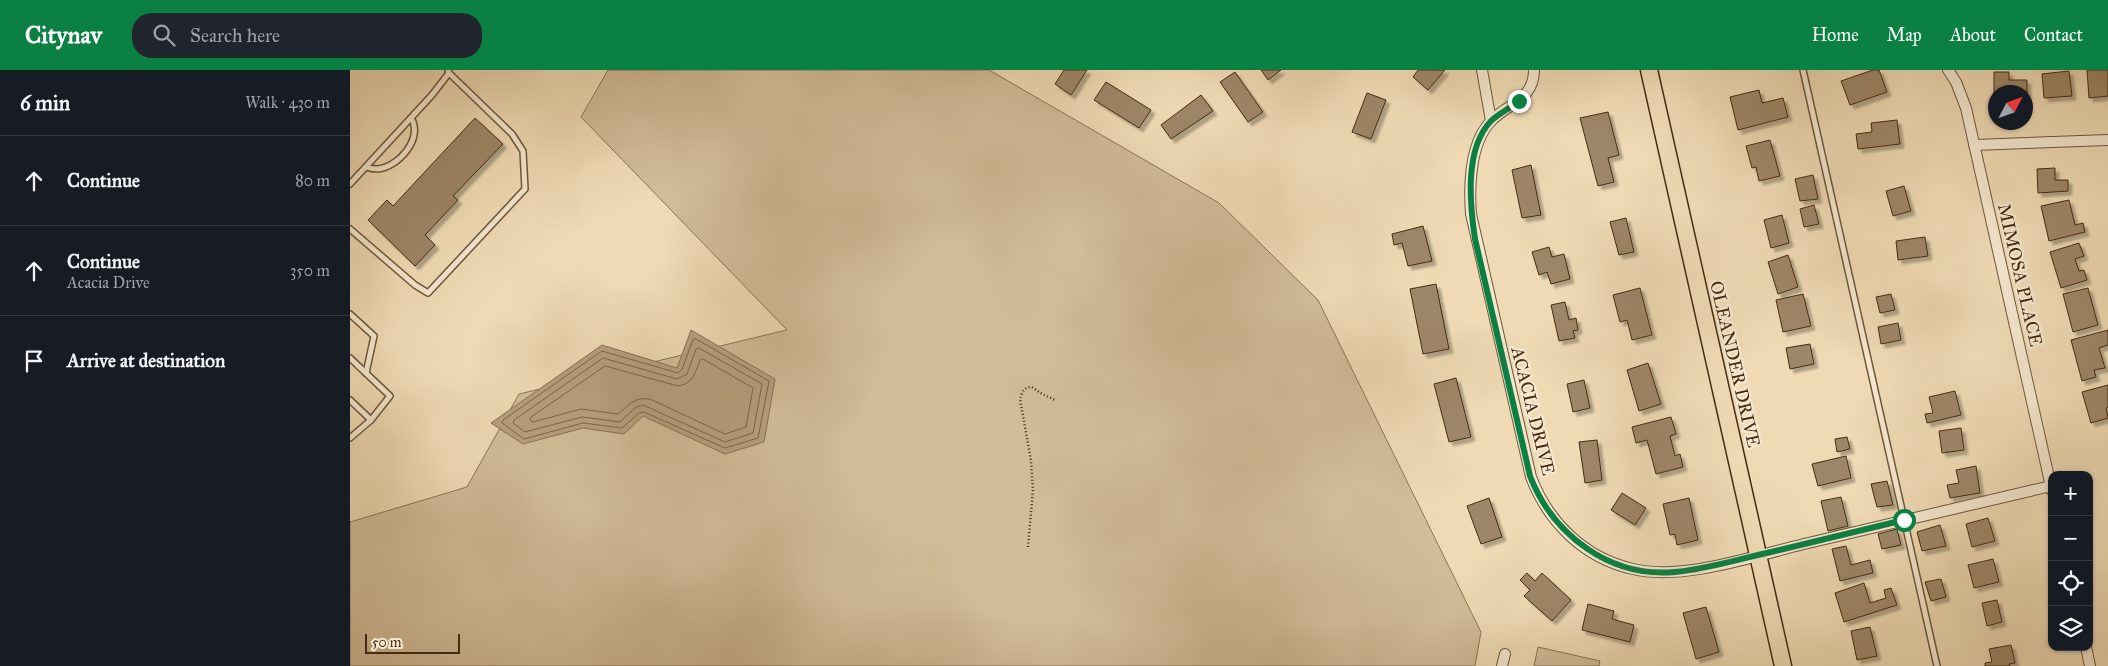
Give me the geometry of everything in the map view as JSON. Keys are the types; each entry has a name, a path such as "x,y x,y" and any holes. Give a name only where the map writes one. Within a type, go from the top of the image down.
{"main road":[{"name":"OLEANDER DRIVE","path":"1649,70 1783,666"}],"street":[{"path":"1482,70 1491,121"},
{"name":"ACACIA DRIVE","path":"1534,70 1534,78 1526,94 1491,121 1483,135 1474,161 1470,196 1471,214 1530,476 1542,503 1560,526 1581,545 1606,560 1634,570 1655,573 1675,572 2048,490"},
{"name":"MIMOSA PLACE","path":"1948,70 1961,93 1974,145 2048,476"},
{"path":"1974,145 2108,140"},
{"path":"2087,651 2090,666"},
{"path":"1502,666 1505,654"}],"lane":[{"path":"1803,70 1937,666"},
{"path":"350,184 411,118 449,72 512,134 523,151 525,189 428,293 415,285 350,229"},
{"path":"366,167 377,169 392,165 405,153 414,138 414,123 411,118"},
{"path":"350,314 374,336 366,374"},
{"path":"350,358 390,396 371,420 350,438"},
{"path":"350,400 371,420"}],"path":[{"path":"1028,547 1032,480 1031,461 1020,399 1022,392 1028,387 1032,387 1054,400"}],"shaded area":[{"path":"608,70 989,70 1219,203 1318,300 1481,632 1475,666 350,666 350,522 467,487 519,394 787,330 581,117"},
{"path":"1538,647 1600,661 1599,666 1534,666"}],"water":[{"path":"691,330 775,379 764,442 725,454 643,416 624,434 583,428 523,444 491,423 602,345 677,368"}],"building":[{"path":"1064,70 1087,70 1071,95 1055,84"},
{"path":"1261,70 1281,70 1268,80"},
{"path":"1418,70 1445,70 1428,90 1413,77"},
{"path":"1873,70 1879,70 1887,92 1850,105 1841,81"},
{"path":"2087,70 2108,70 2108,96 2089,98"},
{"path":"2069,71 2072,96 2044,98 2042,74"},
{"path":"1235,72 1263,112 1248,122 1220,82"},
{"path":"1994,72 2009,72 2009,80 2027,80 2027,85 1994,85"},
{"path":"1106,82 1151,110 1139,128 1094,100"},
{"path":"1759,90 1762,103 1783,98 1788,117 1738,130 1730,97"},
{"path":"1367,93 1386,100 1371,139 1352,132"},
{"path":"1201,95 1213,111 1171,139 1161,125"},
{"path":"1608,112 1619,155 1608,158 1614,182 1598,186 1580,118"},
{"path":"475,118 503,144 453,196 458,200 425,235 435,245 415,266 368,220 387,200 393,206"},
{"path":"1897,120 1900,144 1858,149 1856,134 1872,132 1871,123"},
{"path":"1770,140 1780,176 1759,181 1756,167 1752,168 1746,146"},
{"path":"1531,165 1541,215 1522,218 1512,170"},
{"path":"2055,168 2055,180 2068,180 2068,191 2038,193 2037,169"},
{"path":"1813,175 1818,199 1800,201 1795,179"},
{"path":"1904,186 1911,211 1893,216 1886,191"},
{"path":"2069,200 2075,225 2083,223 2085,232 2049,241 2041,206"},
{"path":"1814,205 1819,224 1804,227 1800,209"},
{"path":"1782,215 1789,243 1771,248 1764,220"},
{"path":"1626,218 1634,252 1619,255 1610,222"},
{"path":"1423,226 1432,261 1408,266 1402,243 1394,245 1392,234"},
{"path":"1925,237 1928,256 1898,260 1896,241"},
{"path":"2079,243 2084,256 2075,259 2079,271 2084,270 2087,280 2061,288 2050,252"},
{"path":"1549,247 1552,257 1564,254 1570,279 1551,284 1547,272 1539,275 1532,252"},
{"path":"1788,255 1798,287 1778,294 1768,262"},
{"path":"1436,284 1449,349 1423,354 1410,289"},
{"path":"1640,288 1652,335 1632,340 1627,320 1620,322 1613,295"},
{"path":"2088,288 2098,325 2073,332 2063,294"},
{"path":"1803,294 1811,326 1783,332 1776,300"},
{"path":"1891,294 1895,310 1880,313 1876,297"},
{"path":"1565,302 1569,320 1576,318 1578,330 1573,331 1575,338 1559,341 1551,305"},
{"path":"1898,323 1901,340 1881,344 1878,327"},
{"path":"2108,330 2108,345 2099,348 2105,368 2094,370 2096,377 2082,381 2071,340"},
{"path":"1810,344 1814,364 1790,369 1786,348"},
{"path":"1648,363 1661,404 1639,411 1627,370"},
{"path":"1456,378 1471,437 1449,442 1434,384"},
{"path":"1584,380 1590,408 1573,412 1567,384"},
{"path":"2108,385 2108,407 2106,408 2108,418 2091,423 2082,392"},
{"path":"1955,391 1961,415 1927,423 1925,414 1933,413 1929,397"},
{"path":"1671,417 1676,434 1670,436 1675,456 1680,454 1683,467 1656,474 1647,440 1636,443 1632,427"},
{"path":"1961,428 1964,450 1942,453 1939,431"},
{"path":"1847,437 1850,449 1837,452 1835,439"},
{"path":"1597,440 1602,480 1585,483 1579,442"},
{"path":"1846,456 1851,478 1818,486 1812,464"},
{"path":"1976,466 1980,493 1950,498 1947,485 1959,483 1956,470"},
{"path":"1887,481 1893,505 1877,507 1871,484"},
{"path":"1622,493 1646,508 1635,525 1611,510"},
{"path":"1841,497 1848,526 1828,531 1821,501"},
{"path":"1489,498 1502,537 1481,544 1467,506"},
{"path":"1689,498 1698,540 1677,545 1675,534 1670,535 1663,504"},
{"path":"1988,518 1995,541 1972,547 1966,524"},
{"path":"1940,525 1946,546 1922,551 1917,532"},
{"path":"1897,529 1901,545 1882,549 1878,534"},
{"path":"1846,546 1851,565 1870,560 1873,573 1840,581 1832,549"},
{"path":"1993,559 1999,582 1974,588 1968,565"},
{"path":"1527,573 1535,581 1542,573 1571,600 1552,621 1524,596 1530,590 1520,580"},
{"path":"1941,579 1946,597 1931,601 1925,582"},
{"path":"1864,583 1870,603 1886,598 1884,590 1891,588 1897,605 1844,622 1835,593"},
{"path":"1997,600 2002,622 1987,626 1982,603"},
{"path":"1588,604 1614,611 1612,619 1634,625 1630,642 1582,630"},
{"path":"1706,607 1719,652 1696,659 1683,613"},
{"path":"1870,627 1877,656 1857,660 1851,631"},
{"path":"2011,645 2015,663 2009,664 2010,666 1985,666 1985,663 1992,662 1989,649"}],"route":[{"path":"1519,101 1491,121 1477,148 1471,175 1471,214 1475,239 1530,476 1542,503 1560,526 1593,553 1621,566 1645,572 1665,573 1739,560 1904,520"}]}
